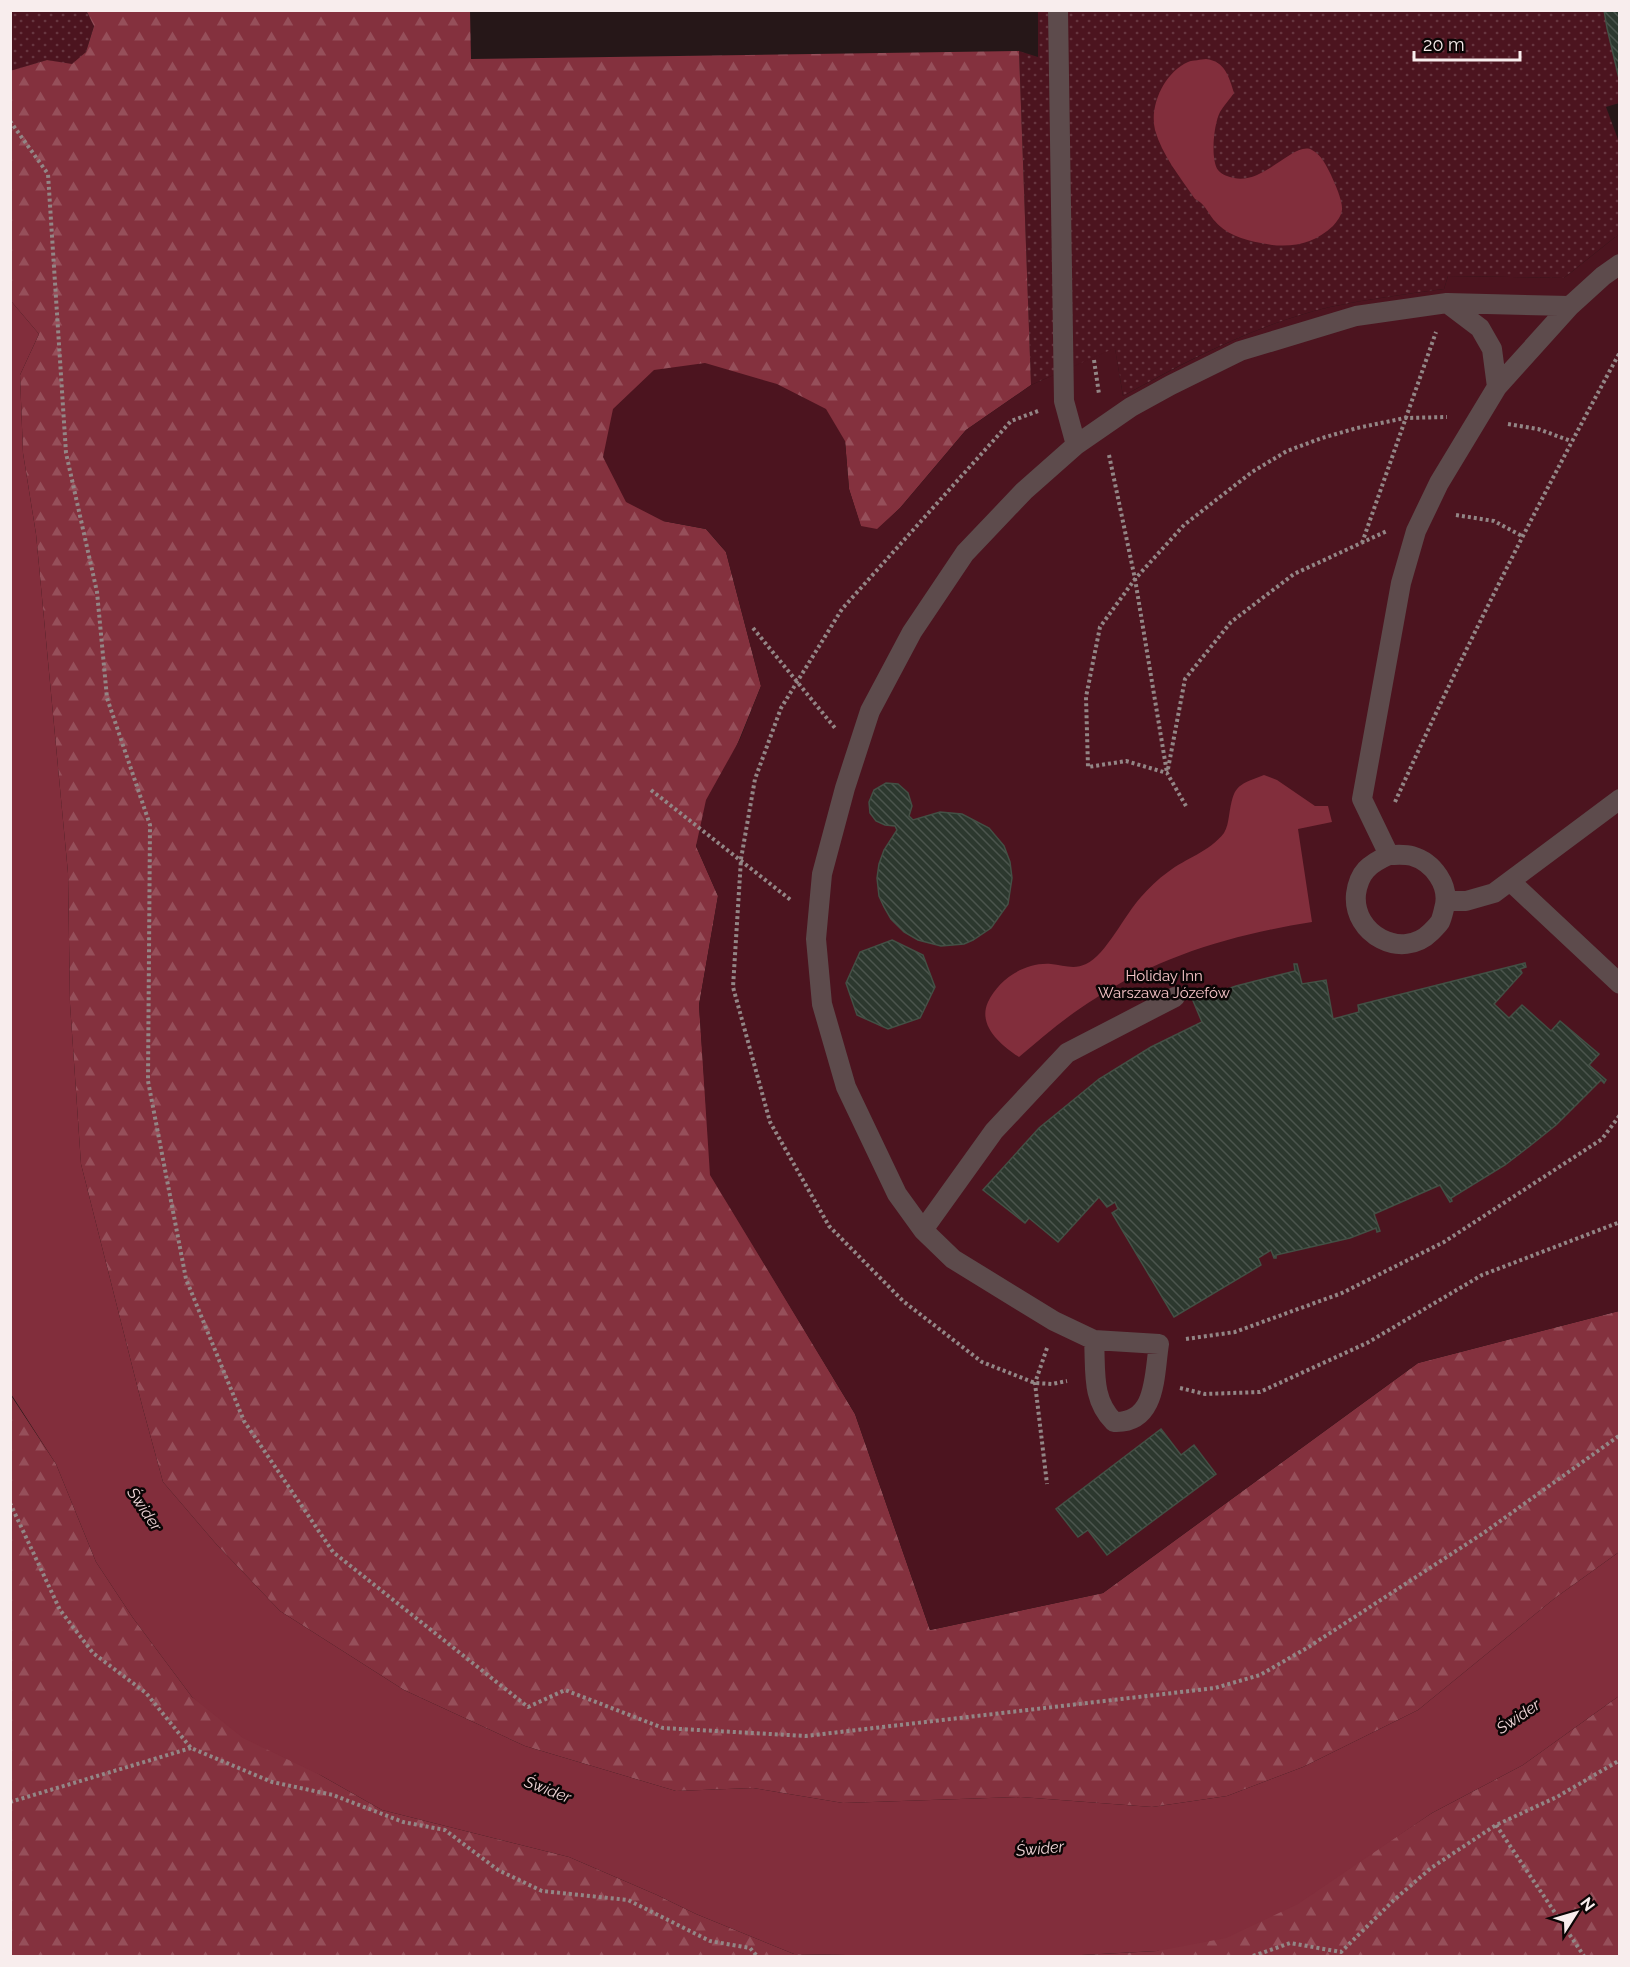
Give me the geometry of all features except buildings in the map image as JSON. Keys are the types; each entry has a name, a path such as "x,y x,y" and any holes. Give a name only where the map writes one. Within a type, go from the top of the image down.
{"lane":[{"path":"1058,10 1064,401 1076,445"},
{"path":"1389,855 1362,799 1401,583 1420,522 1439,483 1497,387 1570,306 1620,264"},
{"path":"1094,1341 1098,1400 1104,1412 1114,1422 1127,1422 1140,1415 1149,1403 1159,1344 1094,1341 1054,1321 953,1259 923,1230 897,1194 846,1087 822,1004 816,939 822,874 845,788 870,711 912,632 965,553 1024,490 1076,445 1131,407 1240,351 1356,316 1447,303 1570,306"},
{"path":"1447,303 1480,328 1492,349 1497,387"},
{"path":"1446,902 1466,901 1494,893 1620,799"},
{"path":"1389,855 1410,855 1429,864 1442,881 1446,902 1440,923 1424,938 1403,945 1381,940 1363,926 1355,905 1358,883 1370,864 1389,855"},
{"path":"1510,881 1620,984"},
{"path":"923,1230 994,1131 1067,1053 1175,997"}],"path":[{"path":"10,121 48,174 66,453 97,592 107,698 150,825 148,1081 186,1279 244,1421 333,1552 528,1707 565,1690 663,1728 806,1736 1215,1689 1260,1675 1307,1648 1482,1534 1620,1435"},
{"path":"1362,543 1447,303"},
{"path":"1379,837 1438,706 1571,441 1620,352"},
{"path":"1064,401 1011,422 842,609 782,708 755,779 741,859 733,987 770,1122 829,1226 903,1301 982,1362 1035,1383 1052,1384 1096,1375"},
{"path":"1167,773 1126,761 1088,766 1086,697 1100,627 1135,579 1184,525 1252,472 1287,451 1322,438 1405,418 1442,417 1499,423 1538,429 1571,441"},
{"path":"1186,806 1167,773 1185,679 1231,622 1294,574 1385,532 1460,514 1494,521 1522,537"},
{"path":"753,628 856,754"},
{"path":"651,790 818,922"},
{"path":"1159,1344 1235,1332 1342,1293 1454,1236 1602,1139 1620,1115"},
{"path":"1152,1382 1205,1394 1260,1392 1366,1343 1482,1275 1620,1222"},
{"path":"1047,1484 1035,1383 1054,1321"},
{"path":"10,1503 60,1610 93,1653 146,1692 191,1748 272,1782 333,1796 403,1822 444,1830 498,1870 542,1891 628,1900 710,1941 750,1948 757,1956"},
{"path":"10,1802 191,1748"},
{"path":"1253,1956 1290,1943 1341,1952 1394,1900 1431,1868 1496,1825 1557,1797 1620,1760"},
{"path":"1496,1825 1584,1956"}],"green space":[{"path":"86,10 470,11 471,59 1019,51 1031,385 966,430 900,508 877,530 861,527 849,489 845,441 663,521 706,529 726,552 761,686 696,846 718,896 699,1005 711,1175 855,1414 930,1630 1103,1593 1418,1363 1619,1311 1619,1552 1555,1598 1418,1710 1303,1767 1227,1796 1152,1807 1021,1797 843,1803 753,1788 676,1791 525,1746 404,1690 280,1611 217,1545 163,1482 81,1164 70,1004 68,873 36,534 23,453 20,375 39,334 11,301 10,71 47,60 72,64 86,52 94,26"},
{"path":"11,11 86,11 94,25 86,52 72,65 47,60 11,71"},
{"path":"1038,11 1619,11 1619,103 1606,107 1619,142 1619,234 1564,278 1448,276 1444,289 1358,302 1303,314 1224,344 1123,396 1115,349 1031,385 1019,51 1038,57"},
{"name":"Holiday Inn Warszawa Józefów","path":"1619,234 1619,1311 1418,1363 1103,1593 930,1630 855,1414 710,1175 699,1005 718,896 696,846 706,800 740,739 761,686 726,552 706,529 663,521 626,502 603,457 613,409 654,370 705,363 777,384 826,409 845,441 849,489 861,526 877,529 900,508 966,430 1031,385 1115,348 1123,396 1224,344 1303,314 1358,302 1444,289 1448,276 1564,278"},
{"path":"10,1394 56,1464 96,1562 133,1618 192,1697 382,1810 569,1857 696,1914 794,1954 897,1956 11,1956"},
{"path":"1619,1696 1619,1956 1063,1956 1157,1951 1382,1846 1432,1813 1523,1765"}],"water":[{"path":"1206,59 1222,66 1234,93 1220,112 1216,124 1214,158 1218,170 1230,177 1245,178 1267,170 1297,151 1305,149 1316,152 1328,168 1342,206 1339,219 1317,238 1300,244 1281,246 1254,242 1229,232 1218,224 1203,205 1195,199 1167,157 1155,130 1154,110 1157,100 1172,73 1190,61"},
{"name":"Świder","path":"11,301 39,334 20,375 23,453 36,534 68,873 70,1004 81,1164 163,1482 217,1545 280,1611 404,1690 525,1746 676,1791 753,1788 843,1803 1021,1797 1152,1807 1227,1796 1303,1767 1418,1710 1555,1598 1619,1552 1619,1696 1523,1765 1432,1813 1298,1904 1226,1938 1157,1951 1063,1956 794,1954 696,1914 569,1857 382,1810 322,1776 243,1738 192,1697 133,1618 96,1562 56,1464 11,1394"},
{"path":"1264,775 1277,780 1315,806 1328,806 1332,822 1298,829 1312,922 1227,940 1173,958 1121,983 1086,1005 1056,1026 1019,1057 1005,1047 988,1027 985,1011 999,986 1014,974 1032,966 1051,964 1077,967 1093,959 1108,943 1135,904 1154,884 1175,867 1218,840 1224,833 1232,798 1238,788"}]}
